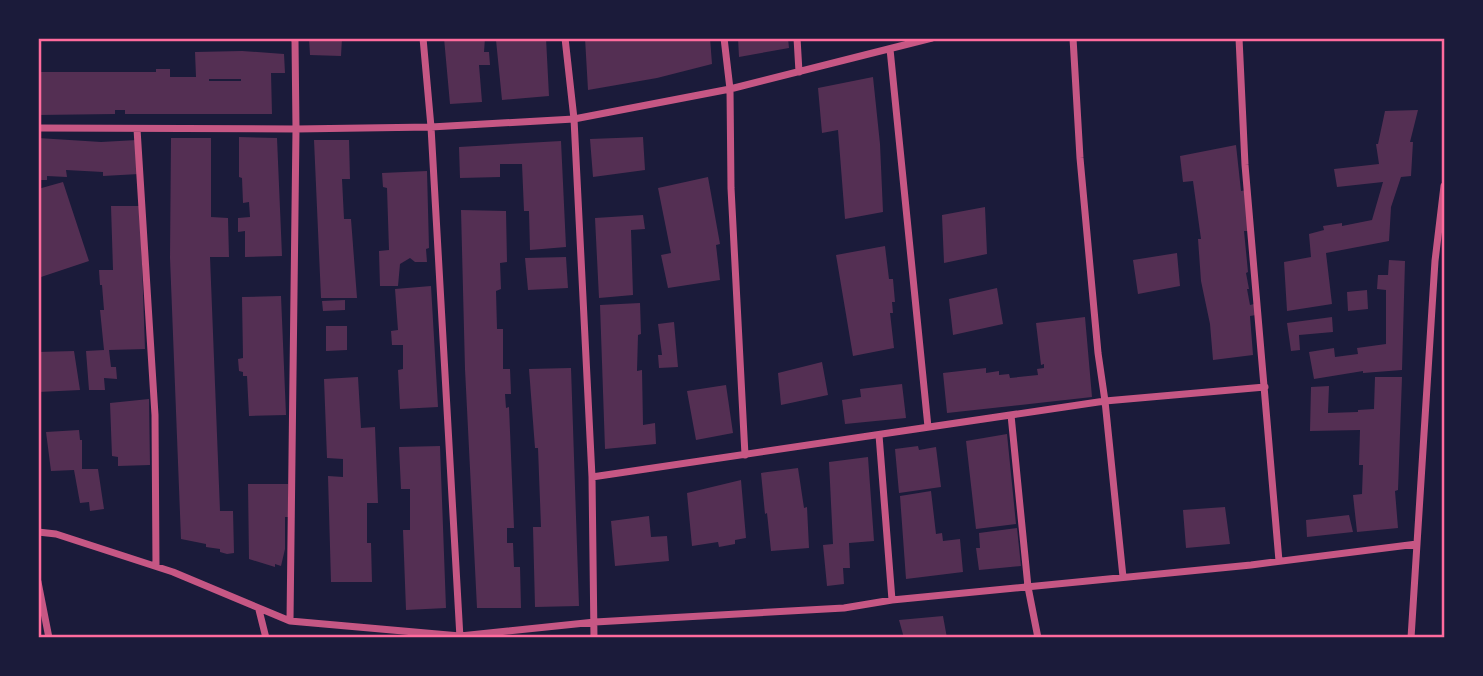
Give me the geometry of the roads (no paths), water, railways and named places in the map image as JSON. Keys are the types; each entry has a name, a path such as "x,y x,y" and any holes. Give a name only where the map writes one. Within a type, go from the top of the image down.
{"street":[{"path":"290,621 296,129 293,38"},
{"path":"423,38 431,127 460,637"},
{"path":"565,38 575,119 592,477 594,638"},
{"path":"724,38 730,89 731,188 745,455"},
{"path":"797,38 799,72"},
{"path":"38,128 431,127 575,119 730,89 932,38"},
{"path":"1073,38 1098,353 1124,578"},
{"path":"1239,38 1245,164 1279,561"},
{"path":"890,49 928,427"},
{"path":"137,129 155,415 156,566"},
{"path":"1412,638 1435,261 1444,186"},
{"path":"1435,261 1444,260"},
{"path":"592,477 1105,401 1265,387"},
{"path":"1011,415 1028,587 1038,638"},
{"path":"879,435 892,600"},
{"path":"38,532 56,534 156,566 290,621 460,637 595,622 844,608 892,600 1124,578 1417,544"},
{"path":"38,582 48,638"},
{"path":"259,610 266,638"}]}
